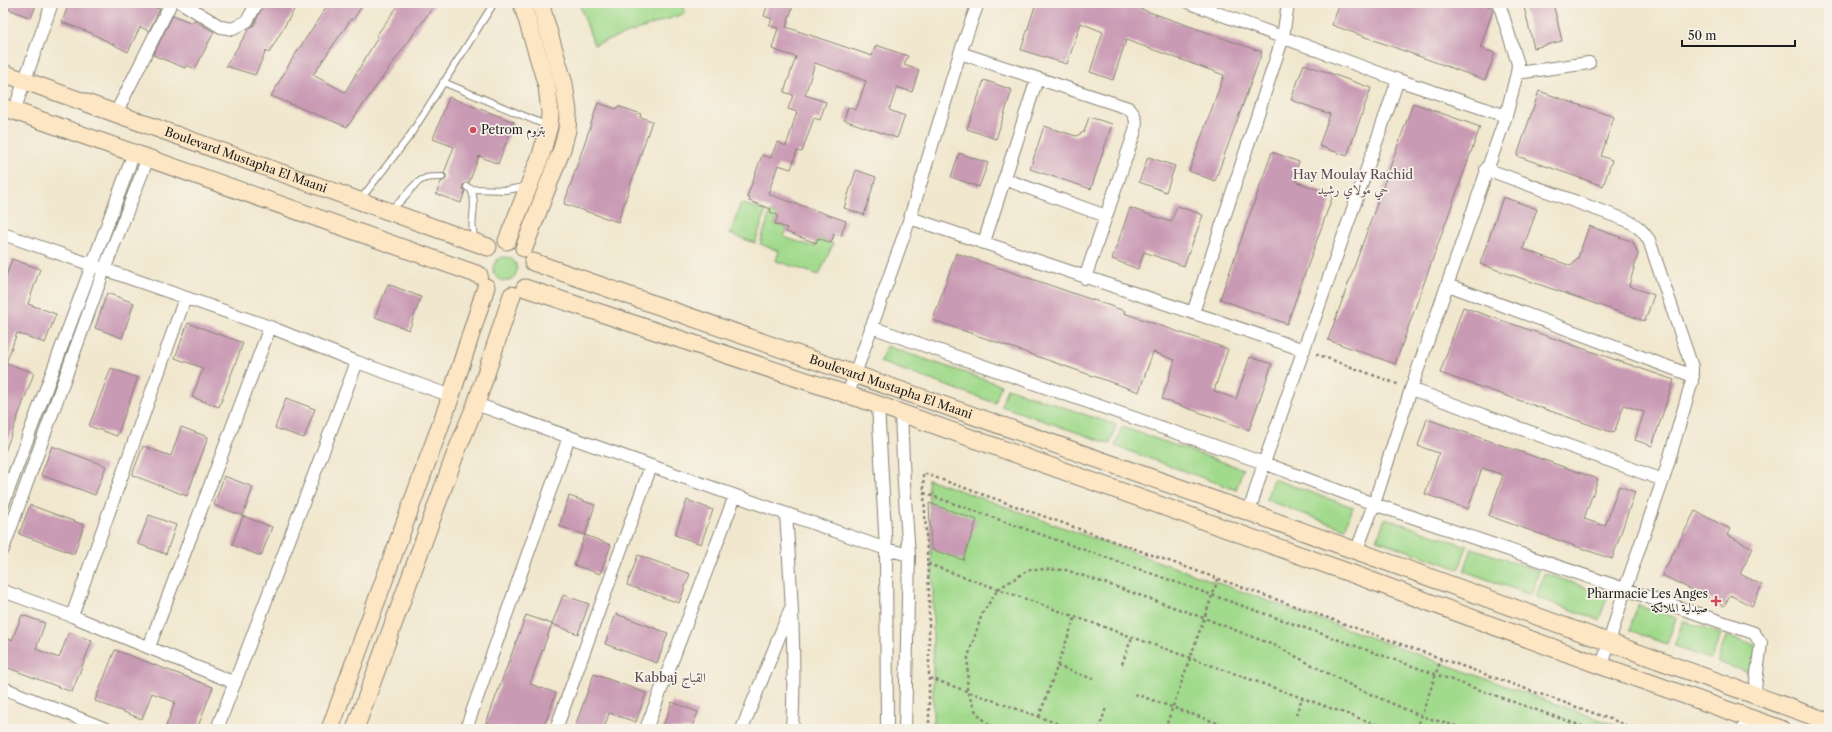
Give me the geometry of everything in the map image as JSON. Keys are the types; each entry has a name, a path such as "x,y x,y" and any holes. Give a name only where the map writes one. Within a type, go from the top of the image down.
{"street":[{"path":"52,3 25,81 8,109 483,281 495,294 519,292"},
{"path":"116,113 171,3"},
{"path":"182,3 221,27 233,30 247,20 257,3"},
{"path":"507,241 544,145 549,126 550,112 547,86 522,3"},
{"path":"524,248 562,148 567,130 568,112 564,84 540,3"},
{"path":"848,394 910,218 960,53 978,3"},
{"path":"1190,3 1398,80 1506,116"},
{"path":"1193,313 1283,37 1288,3"},
{"path":"1356,552 1374,504 1411,389 1448,286 1486,169 1506,116 1518,64 1499,3"},
{"path":"960,53 1128,108 1133,112 1136,124 1134,131 1085,278"},
{"path":"1517,73 1589,63"},
{"name":"Boulevard Mustapha El Maani","path":"3,73 483,245"},
{"path":"984,242 1037,79"},
{"path":"1249,512 1264,463 1398,80"},
{"path":"3,504 92,265 141,156"},
{"path":"3,549 104,270 141,156"},
{"path":"1486,169 1636,224 1643,231 1652,247 1692,367 1693,376 1663,480 1625,589 1602,666"},
{"path":"1004,179 1106,216"},
{"path":"910,218 984,242 1085,278 1304,350"},
{"path":"3,235 270,328 357,362 451,396 886,549 909,555"},
{"path":"330,729 451,396 483,281 480,260 483,245 507,241 516,243 528,252 533,262 532,276 519,292 455,455 355,729"},
{"name":"Boulevard Mustapha El Maani","path":"533,262 696,318 854,376 1249,512 1609,644 1829,722"},
{"path":"1448,286 1693,376"},
{"name":"Boulevard Mustapha El Maani","path":"519,292 689,342 848,394 1240,534 1602,666 1746,723 1782,729"},
{"path":"72,616 185,298"},
{"path":"689,342 696,318"},
{"path":"149,647 270,328"},
{"path":"871,328 1264,463 1374,504 1756,635 1761,643 1754,696"},
{"path":"217,729 357,362"},
{"path":"1411,389 1663,480"},
{"path":"451,396 476,404"},
{"path":"878,405 886,549 887,729"},
{"path":"901,413 909,555 905,729"},
{"path":"29,432 43,437"},
{"path":"466,729 569,437"},
{"path":"556,729 651,466"},
{"path":"646,729 735,496"},
{"path":"786,514 792,605 794,702 792,729"},
{"path":"3,591 72,616 235,683"},
{"path":"742,729 792,605"},
{"path":"3,688 106,729"}],"lane":[{"path":"359,201 409,137 494,3"},
{"path":"443,82 549,126"},
{"path":"385,210 396,206 419,182 427,178 442,177"},
{"path":"483,245 472,230 474,198 469,188 506,190 529,186"}],"path":[{"path":"1304,350 1411,389"},
{"path":"929,729 930,678 928,564 923,473 1638,729"},
{"path":"924,493 1590,729"},
{"path":"928,564 1389,729"},
{"path":"994,729 976,712 967,691 968,657 982,614 998,589 1030,569 1066,570 1204,618 1276,646 1356,688 1421,716 1466,729"},
{"path":"1165,729 1218,579"},
{"path":"1039,717 1075,617"},
{"path":"1122,664 1132,637"},
{"path":"1416,729 1442,659"},
{"path":"1057,666 1093,679"},
{"path":"930,678 1073,729"},
{"path":"1135,694 1234,729"},
{"path":"1296,716 1302,698"},
{"path":"1099,729 1106,708"}],"green space":[{"path":"579,3 682,3 686,13 594,45"},
{"path":"741,203 766,211 755,243 730,234"},
{"path":"770,212 778,215 775,224 787,228 784,237 814,247 818,238 833,244 819,275 776,261 779,251 760,244"},
{"path":"505,257 514,260 517,269 514,278 505,281 496,278 493,269 496,260"},
{"path":"886,346 1001,385 995,403 880,362"},
{"path":"1007,388 1116,425 1110,444 1001,406"},
{"path":"1122,427 1243,469 1236,490 1115,446"},
{"path":"928,479 1626,729 933,729 933,594"},
{"path":"1273,479 1353,507 1345,529 1266,500"},
{"path":"1385,518 1467,546 1459,569 1377,540"},
{"path":"1472,548 1539,571 1531,595 1464,571"},
{"path":"1544,573 1608,595 1599,620 1536,597"},
{"path":"1638,605 1676,618 1667,644 1629,630"},
{"path":"1683,621 1721,634 1711,660 1674,646"},
{"path":"1726,636 1759,647 1750,673 1717,662"}],"building":[{"path":"3,3 37,3 31,18 3,7"},
{"path":"69,3 153,3 152,6 160,9 149,31 140,27 128,52 91,33 62,22"},
{"path":"264,3 298,3 269,53 266,51 255,75 226,66 249,29 254,25"},
{"path":"329,3 364,3 353,20 351,19 313,75 345,92 378,37 376,36 400,3 436,3 347,127 271,96 291,61"},
{"path":"768,3 794,3 786,27 872,56 876,45 908,56 904,65 919,70 912,92 897,87 889,110 905,116 897,138 844,120 848,107 856,110 866,81 815,63 805,95 826,102 820,120 814,118 802,152 797,151 791,169 778,165 768,194 846,221 841,236 834,234 831,243 818,238 816,243 786,232 787,228 775,224 778,215 770,212 771,209 749,201 750,198 747,197 762,155 771,158 777,142 786,146 797,112 788,109 793,95 784,92 796,57 772,49 778,28 769,26 772,19 764,16"},
{"path":"1036,3 1124,3 1262,52 1215,181 1189,171 1224,75 1126,40 1113,80 1090,72 1103,32 1081,23 1067,64 1021,50"},
{"path":"1340,3 1479,3 1493,8 1480,48 1495,53 1485,80 1332,25"},
{"path":"1523,3 1553,3 1562,41 1534,48"},
{"path":"173,15 192,23 194,20 214,32 195,69 187,65 185,68 153,55"},
{"path":"1304,64 1371,88 1347,156 1319,146 1330,114 1291,100"},
{"path":"984,80 1012,90 996,139 967,129"},
{"path":"1539,91 1614,117 1601,156 1612,160 1603,186 1517,156"},
{"name":"Petrom بتروم","path":"449,97 514,122 498,164 479,156 469,183 463,185 463,189 465,191 461,203 436,194 441,182 446,179 446,175 444,173 454,147 433,139"},
{"path":"598,103 617,109 618,106 641,114 640,117 652,121 618,222 564,204"},
{"path":"1413,103 1480,127 1395,364 1328,340"},
{"path":"1089,117 1112,124 1091,189 1030,169 1044,126 1076,136 1084,132"},
{"path":"1272,152 1299,162 1295,172 1297,182 1333,195 1287,324 1220,299"},
{"path":"959,153 988,163 979,187 951,177"},
{"path":"1148,157 1175,166 1166,192 1139,182"},
{"path":"856,170 876,177 864,215 844,208"},
{"path":"1503,197 1537,209 1523,249 1571,266 1578,258 1589,226 1633,242 1638,254 1629,286 1654,295 1645,321 1480,264"},
{"path":"1177,206 1203,215 1184,266 1144,252 1138,269 1112,259 1130,208 1171,222"},
{"path":"956,253 1125,311 1124,313 1228,349 1214,391 1236,399 1250,357 1272,364 1249,430 1162,399 1175,360 1153,352 1139,392 933,320"},
{"path":"12,259 40,269 28,304 56,314 45,343 17,333 6,363 34,373 4,454 3,285"},
{"path":"388,284 421,297 409,330 375,317"},
{"path":"107,293 134,303 122,338 95,328"},
{"path":"1463,307 1674,380 1652,446 1635,440 1644,412 1624,405 1614,433 1440,373"},
{"path":"188,323 243,343 219,407 192,397 203,368 175,358"},
{"path":"111,368 138,378 117,436 89,426"},
{"path":"286,398 315,409 304,438 275,428"},
{"path":"1427,419 1598,479 1584,519 1605,526 1619,486 1635,492 1612,559 1489,516 1503,475 1482,468 1468,509 1425,494 1439,453 1418,446"},
{"path":"181,427 208,437 187,496 132,475 143,446 171,456"},
{"path":"52,446 106,466 95,495 41,475"},
{"path":"224,476 253,487 243,516 214,505"},
{"path":"569,496 595,505 585,535 559,526"},
{"path":"687,500 713,510 701,544 675,535"},
{"path":"929,503 977,520 963,560 931,549"},
{"path":"30,505 84,525 74,554 19,534"},
{"path":"1695,511 1730,529 1727,535 1753,548 1740,574 1762,585 1752,606 1730,595 1724,606 1662,575"},
{"path":"149,515 176,525 166,554 138,544"},
{"path":"243,516 272,527 261,556 232,545"},
{"path":"585,535 611,545 600,574 574,565"},
{"path":"638,555 690,574 679,603 627,585"},
{"path":"563,595 589,604 578,634 552,624"},
{"path":"616,614 668,633 657,663 605,644"},
{"path":"22,615 45,623 36,649 59,658 69,632 92,641 72,692 3,666 3,637 12,640"},
{"path":"526,615 552,624 530,684 556,693 543,729 484,729"},
{"path":"115,650 213,687 197,729 165,729 175,702 152,693 142,719 95,701"},
{"path":"594,674 646,693 636,722 609,713 604,729 574,729"},
{"path":"672,702 698,712 691,729 662,729"}],"place":[{"name":"Petrom بتروم","path":"473,130"},
{"name":"Pharmacie Les Anges صيدلية الملائكة","path":"1716,601"}],"district":[{"name":"Hay Moulay Rachid حي مولاي رشيد","path":"1353,182"},
{"name":"Kabbaj القباج","path":"670,677"}]}
